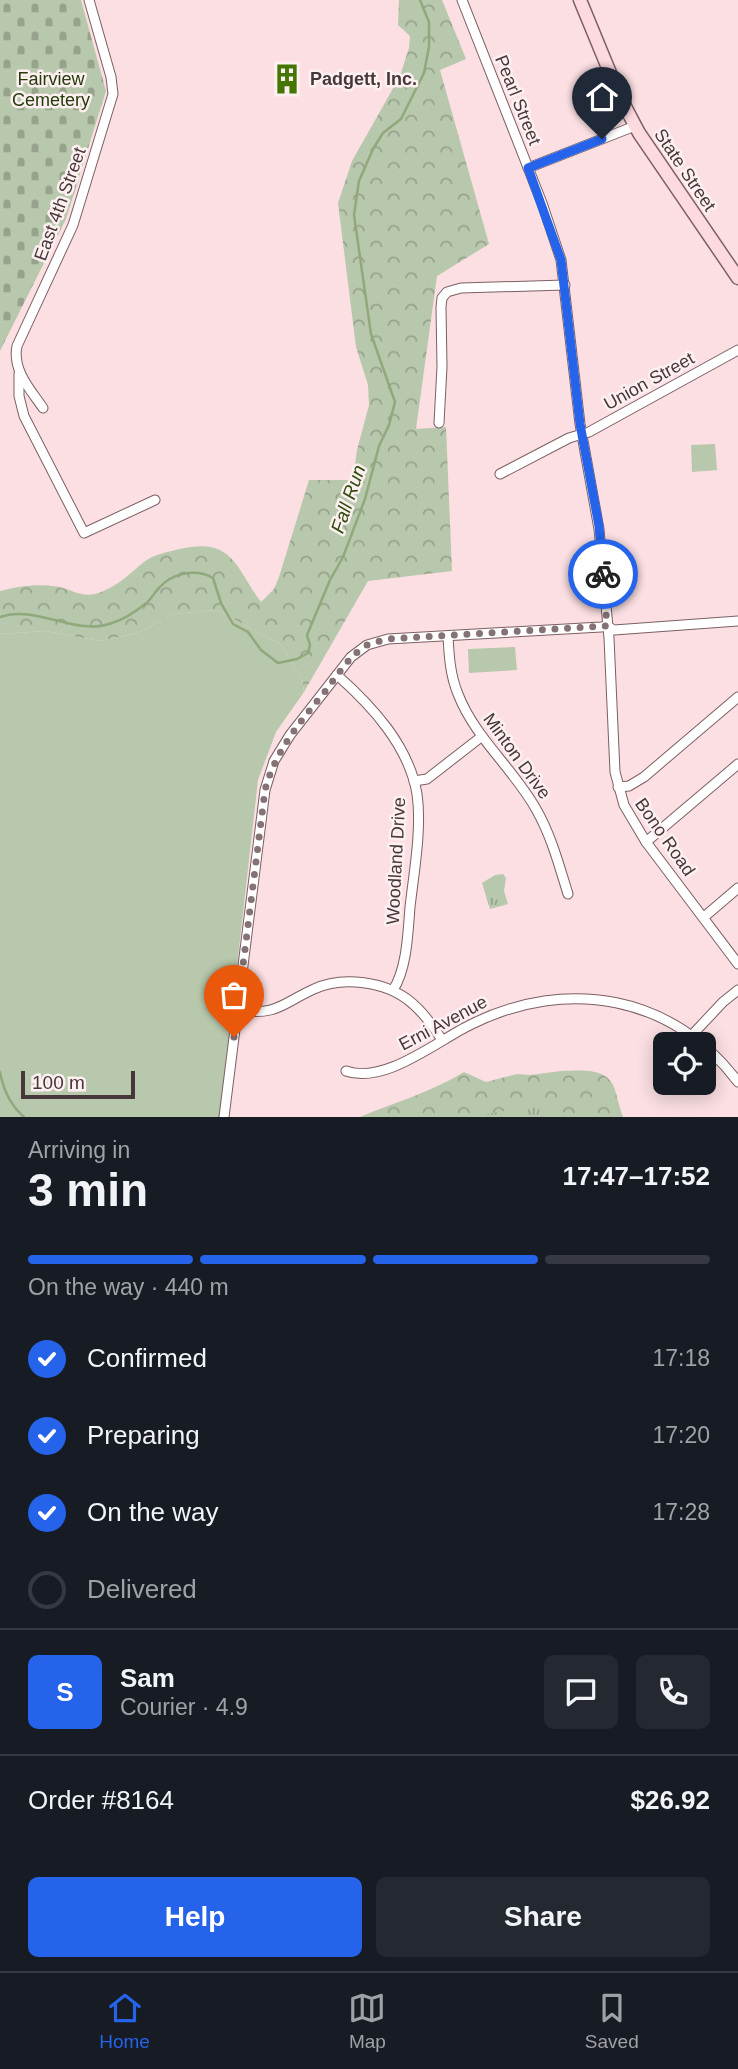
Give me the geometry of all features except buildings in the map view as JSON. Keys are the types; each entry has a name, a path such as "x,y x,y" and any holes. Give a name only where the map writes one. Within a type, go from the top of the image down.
{"main road":[{"name":"State Street","path":"580,0 620,97 635,126 738,278"}],"street":[{"name":"East 4th Street","path":"89,0 111,77 112,103 73,225 17,346 19,396 23,414 84,533 155,500"},
{"name":"Pearl Street","path":"462,0 559,249 582,435 599,526 607,626"},
{"path":"528,168 635,126"},
{"path":"439,423 441,307 447,292 461,288 565,285"},
{"name":"Union Street","path":"500,474 560,443 582,435 738,350"},
{"path":"19,372 43,408"},
{"path":"224,1117 262,807 269,775 290,735 351,657 377,641 607,626 614,630 738,621"},
{"name":"Bono Road","path":"607,626 614,762 624,805 646,842 738,964"},
{"name":"Minton Drive","path":"448,636 452,673 458,694 481,737 537,810 555,851 568,894"},
{"name":"Woodland Drive","path":"337,675 360,696 389,732 406,758 414,781 418,809 413,886 400,976 393,990"},
{"path":"618,787 629,786 644,776 738,697"},
{"path":"414,781 427,779 481,737"},
{"path":"646,842 738,764"},
{"path":"704,917 738,888"},
{"path":"238,1010 270,1011 313,989 333,983 373,984 404,996 420,1009 442,1040"},
{"path":"695,1032 738,990"},
{"name":"Erni Avenue","path":"346,1072 362,1075 374,1073 410,1059 481,1019 509,1008 543,1000 569,998 607,1001 644,1009 687,1032"},
{"name":"Erni Avenue","path":"716,1056 738,1082"}],"green space":[{"name":"Fairview Cemetery","path":"0,0 81,0 106,91 66,219 0,351"},
{"path":"399,0 442,0 466,59 440,70 489,244 437,276 416,429 446,427 452,571 368,581 304,692 302,678 280,644 217,610 174,614 138,633 100,641 45,631 0,634 0,591 44,585 81,594 95,594 116,585 152,557 198,546 222,551 231,558 261,602 274,589 279,577 309,480 353,480 357,450 369,405 368,385 356,347 338,203 352,161 400,76 409,48 410,36 398,25"},
{"path":"715,444 717,470 692,472 691,445"},
{"path":"217,610 280,644 302,678 304,692 276,732 258,780 220,1117 0,1117 0,634 45,631 100,641 138,633 174,614"},
{"path":"515,647 517,670 469,673 468,649"},
{"path":"503,874 506,878 504,891 508,904 490,909 482,883 495,875"},
{"path":"590,1071 609,1079 623,1117 360,1117 426,1091 464,1072 486,1082 517,1074"},
{"path":"550,1102 570,1117 473,1117"}],"waterway":[{"name":"Fall Run","path":"0,617 28,614 70,624 98,626 133,613 171,579 184,574 199,573 213,578 221,603 233,624 248,632 261,650 278,663 297,659 308,653 310,645 307,635 330,580 343,557 365,499 379,446 389,425 395,402 371,334 354,215 359,181 373,149 383,133 401,119 424,73 429,47 429,22 420,0"},
{"path":"0,1072 8,1096 24,1117"}],"way so far":[{"path":"234,1037 262,807 269,775 290,735 351,657 367,645 388,639 607,626 603,574"}],"place":[{"name":"Padgett, Inc.","path":"287,79"}],"route":[{"path":"602,139 528,168 559,249 580,424 599,526 603,574"}]}
